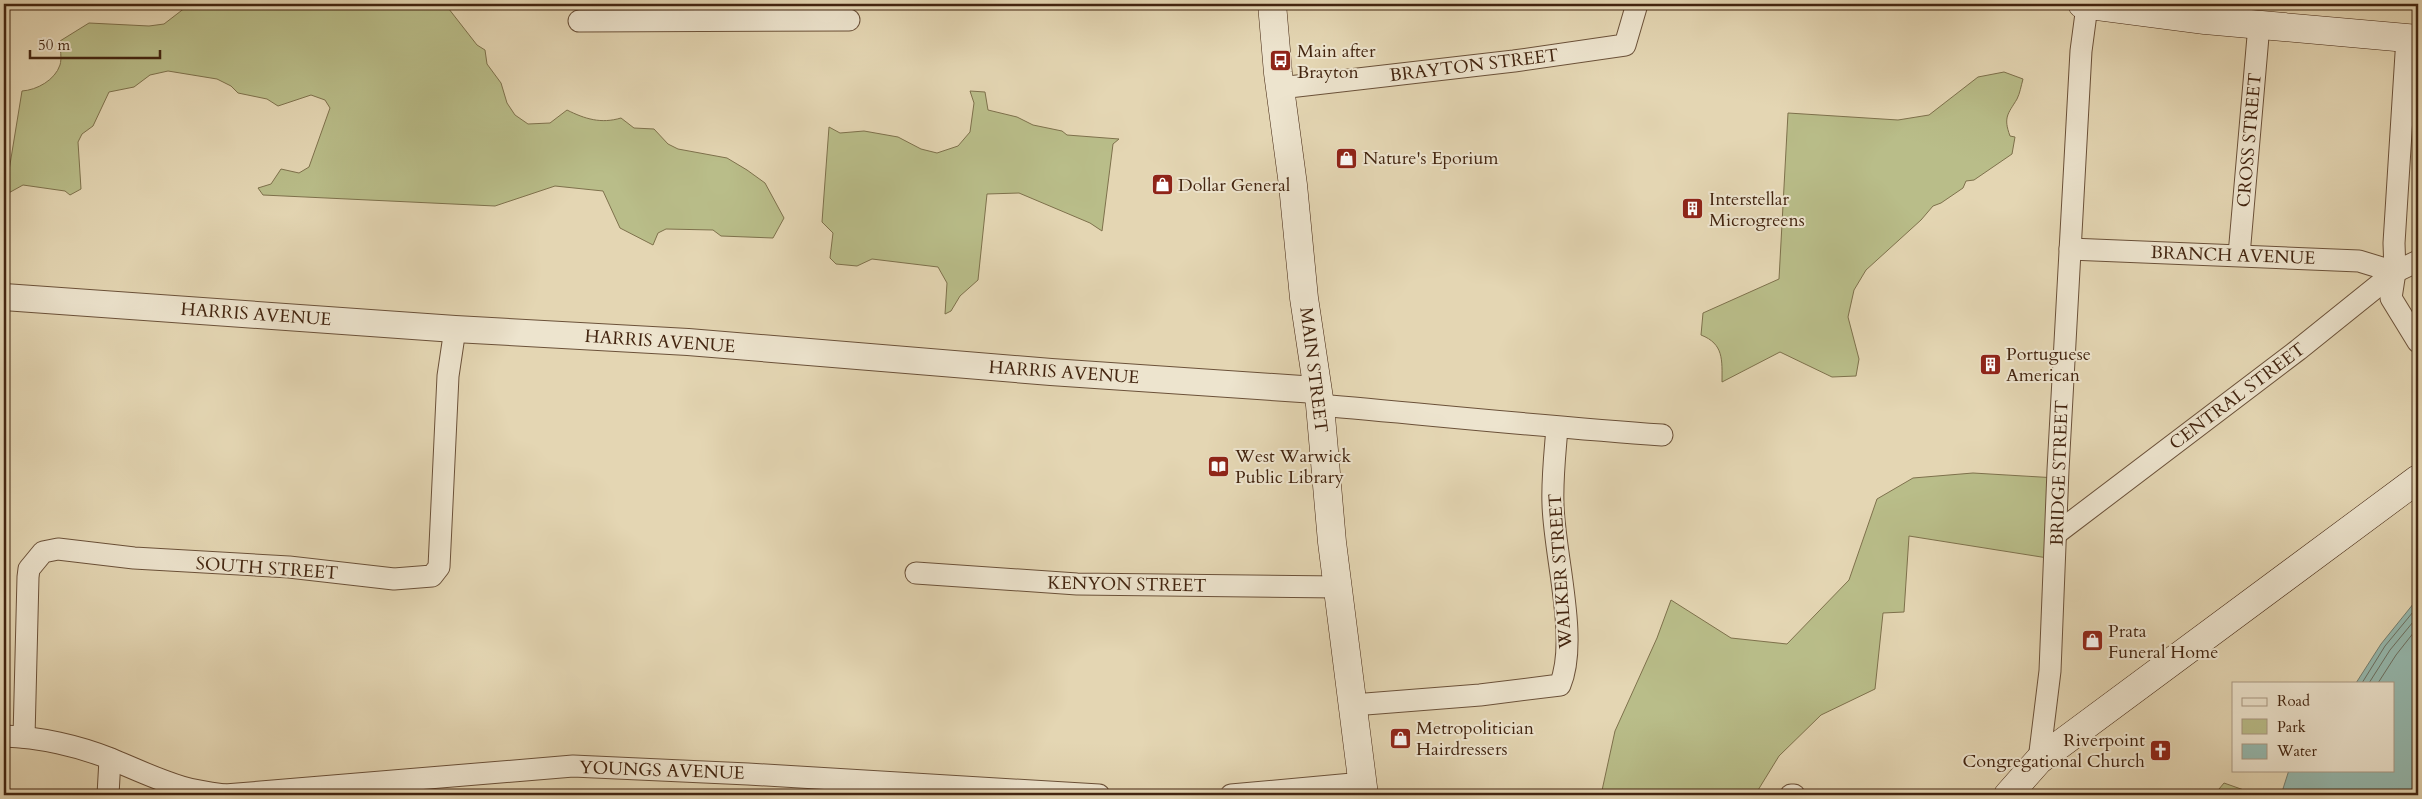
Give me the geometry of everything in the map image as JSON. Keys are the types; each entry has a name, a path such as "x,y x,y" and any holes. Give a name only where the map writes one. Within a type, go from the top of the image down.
{"main road":[{"name":"MAIN STREET","path":"1272,4 1280,88 1363,789"},
{"path":"2084,5 2259,25 2412,39"},
{"path":"2008,795 2039,760 2418,479"}],"street":[{"name":"BRAYTON STREET","path":"1280,88 1514,61 1624,45 1637,4"},
{"name":"BRIDGE STREET","path":"2039,760 2050,671 2057,533 2058,470 2084,5"},
{"path":"579,21 721,12 848,20"},
{"name":"CROSS STREET","path":"2239,255 2259,25"},
{"path":"2412,39 2391,298 2418,342"},
{"name":"BRANCH AVENUE","path":"2070,249 2359,261 2394,272"},
{"name":"CENTRAL STREET","path":"2057,533 2298,350 2394,272 2418,261"},
{"name":"HARRIS AVENUE","path":"4,297 455,329 688,342 1051,372 1318,397"},
{"name":"SOUTH STREET","path":"14,736 29,569 43,552 58,549 134,558 289,567 394,579 432,576 440,567 448,376 455,329"},
{"path":"1318,397 1557,428 1662,435"},
{"name":"WALKER STREET","path":"1353,705 1471,696 1560,685 1564,675 1567,630 1553,504 1557,428"},
{"name":"KENYON STREET","path":"916,573 1077,584 1339,587"},
{"name":"YOUNGS AVENUE","path":"14,736 60,744 110,759 138,772 183,788 224,795 573,766 748,774 1099,795"},
{"path":"108,795 110,759"},
{"path":"1231,795 1363,789"}],"green space":[{"path":"190,4 445,4 477,45 485,50 487,64 501,83 507,103 515,115 528,124 550,123 567,110 593,120 607,121 621,118 634,128 654,129 668,144 678,149 727,158 747,170 765,183 784,218 773,238 721,236 713,230 666,229 658,233 653,245 620,228 603,191 555,186 495,206 263,195 258,188 271,184 281,169 299,173 309,167 330,108 325,100 311,95 278,106 267,99 238,93 231,86 217,79 168,71 150,75 134,87 109,92 93,126 82,134 78,142 81,189 70,195 65,191 23,185 5,195 22,91 34,89 45,83 58,70 61,63 60,41 89,23 149,26 164,24"},
{"path":"2004,72 2023,79 2018,97 2009,112 2007,120 2010,136 2015,137 2012,154 1974,180 1966,181 1963,188 1941,203 1933,206 1921,220 1866,270 1854,290 1848,317 1859,359 1856,376 1832,377 1780,352 1722,382 1721,360 1718,348 1709,339 1701,335 1703,313 1779,279 1788,113 1898,120 1929,115 1978,77"},
{"path":"970,91 985,92 988,110 1017,117 1033,125 1062,131 1067,135 1119,139 1113,144 1102,231 1090,223 1019,193 987,194 978,280 960,296 951,311 945,314 947,283 938,267 872,259 857,266 836,264 830,258 833,233 822,222 829,127 840,133 864,131 898,137 921,149 937,153 958,146 970,132 974,103"},
{"path":"1973,473 2057,478 2054,559 1909,536 1904,612 1883,613 1875,689 1821,715 1779,756 1755,795 1601,795 1615,731 1657,638 1671,600 1731,638 1787,644 1849,580 1877,499 1913,478"},
{"path":"2224,783 2258,795 2214,795"}],"water":[{"path":"2418,598 2418,795 2281,795 2288,772 2394,772 2394,682 2357,682 2381,644"}],"place":[{"name":"Main after Brayton","path":"1281,61"},
{"name":"Nature's Eporium","path":"1347,158"},
{"name":"Dollar General","path":"1162,185"},
{"name":"Interstellar Microgreens","path":"1693,209"},
{"name":"Portuguese American","path":"1990,364"},
{"name":"West Warwick Public Library","path":"1219,466"},
{"name":"Prata Funeral Home","path":"2092,641"},
{"name":"Metropolitician Hairdressers","path":"1400,738"},
{"name":"Riverpoint Congregational Church","path":"2161,750"}]}
